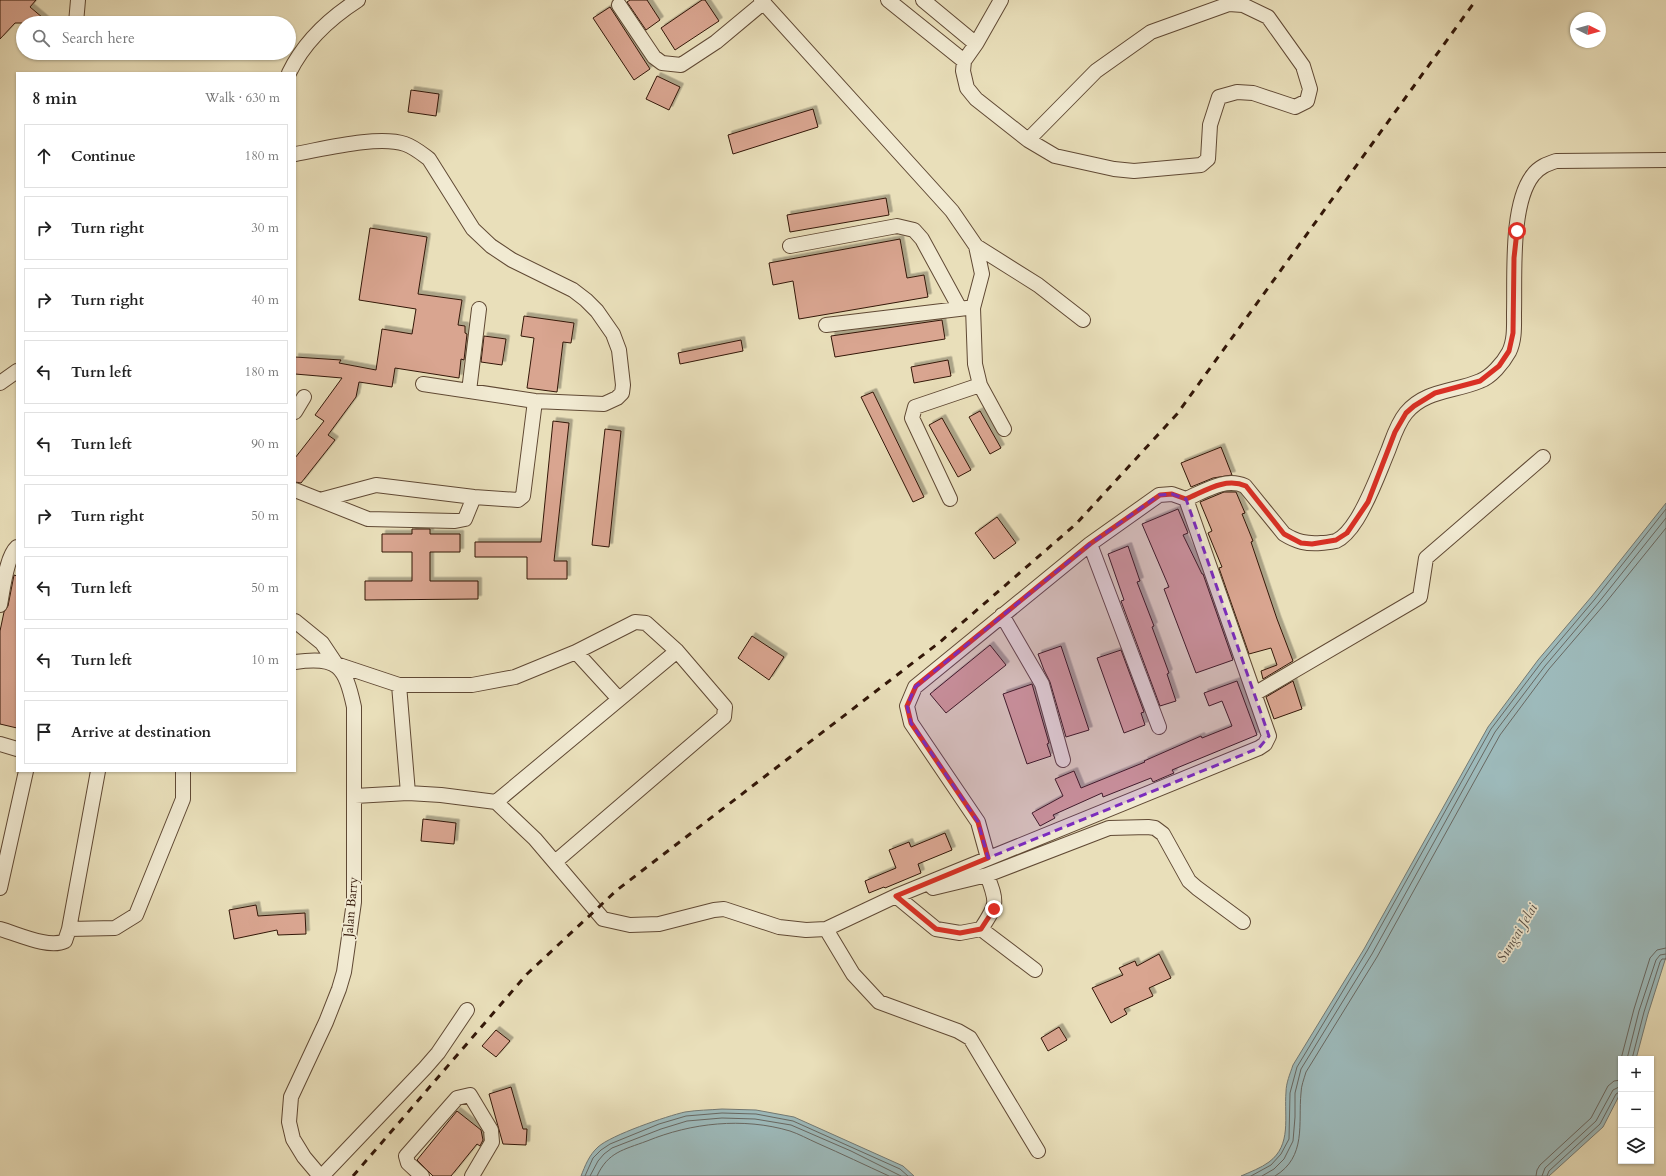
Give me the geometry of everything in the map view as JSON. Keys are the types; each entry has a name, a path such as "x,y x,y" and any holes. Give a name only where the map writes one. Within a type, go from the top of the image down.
{"street":[{"path":"77,16 78,0"},
{"path":"290,72 300,53 311,40 330,21 358,0"},
{"path":"888,0 964,61"},
{"path":"923,0 976,44"},
{"path":"1001,0 976,44 964,61 963,71 967,88 976,99 1028,140 1055,156 1114,169 1134,171 1201,165 1208,159 1210,125 1218,97 1237,92 1253,93 1295,108 1307,101 1310,89 1303,66 1268,17 1243,5 1229,4 1151,32 1096,72 1028,140"},
{"path":"619,4 654,57 662,64 681,65 716,42 762,1 952,211 976,246 982,274 973,308 975,364 980,386 1004,428"},
{"path":"296,154 380,140 406,144 429,159 473,229 491,246 512,260 573,290 597,311 613,334 620,350 623,385 622,392 617,398 604,404 535,401 423,384"},
{"path":"988,858 978,822 911,723 907,706 916,686 1090,544 1160,495 1172,494 1186,499 1220,484 1239,484 1246,486 1284,534 1292,539 1301,543 1312,544 1336,540 1347,533 1368,502 1395,432 1406,413 1414,406 1435,393 1480,381 1499,366 1509,351 1513,333 1514,258 1517,231 1523,195 1527,184 1534,173 1544,165 1556,161 1666,160"},
{"path":"790,246 896,226 914,230 922,239 959,308"},
{"path":"976,246 1044,288 1083,320"},
{"path":"826,325 959,308 973,308"},
{"path":"469,391 479,309"},
{"path":"0,383 16,372"},
{"path":"950,499 912,418 915,407 980,386"},
{"path":"296,410 304,397"},
{"path":"320,500 376,485 474,497 518,500 523,496 535,401"},
{"path":"1256,693 1420,597 1426,558 1543,457"},
{"path":"296,490 368,519 455,521 465,519 474,497"},
{"path":"355,796 408,793 496,802 535,839 603,920 630,925 660,924 714,910 724,909 779,927 806,930 826,929 896,896 1112,809 1259,748 1264,744 1270,736 1186,499"},
{"path":"1090,544 1159,727"},
{"path":"0,605 8,566 16,548"},
{"path":"1002,615 1042,684 1063,760"},
{"path":"296,662 324,660 399,685 472,686 515,677 576,652 635,622 646,623 676,651 725,707 724,717 555,862"},
{"name":"Jalan Barry","path":"296,623 322,643 346,676 354,707 354,902 344,972 334,1003 292,1097 289,1122 292,1140 304,1158 321,1176"},
{"path":"496,802 618,698 676,651"},
{"path":"576,652 618,698"},
{"path":"399,685 408,793"},
{"path":"0,744 16,749"},
{"path":"0,888 26,772"},
{"path":"0,929 48,943 58,944 65,941 69,929 98,772"},
{"path":"69,929 115,928 136,915 183,799 183,772"},
{"path":"896,896 987,875 1109,828 1155,828 1163,834 1189,881 1242,922"},
{"path":"896,896 936,929 960,933 981,929 994,909 994,895 987,875"},
{"path":"826,929 853,974 879,1002 958,1031 970,1038 1038,1151"},
{"path":"981,929 1035,970"},
{"path":"321,1176 425,1068 438,1053 467,1010"},
{"path":"422,1176 408,1163 406,1156 457,1098 470,1095 491,1130 492,1142 472,1176"}],"highlighted area":[{"path":"1172,494 1186,499 1269,736 1259,748 988,858 978,822 911,723 907,706 915,687 1090,544 1159,495"}],"water":[{"name":"Sungai Jelai","path":"1666,503 1666,957 1637,1056 1618,1056 1618,1098 1603,1127 1549,1176 1241,1176 1269,1162 1281,1147 1285,1130 1286,1089 1293,1065 1364,949 1488,727 1538,660 1592,596"},
{"path":"722,1109 756,1110 794,1117 903,1166 914,1176 581,1176 595,1150 605,1142 615,1137 640,1126 677,1114 690,1111"}],"building":[{"path":"0,0 36,0 30,7 41,16 16,16 16,23 0,39"},
{"path":"630,0 647,0 660,20 646,30 627,2"},
{"path":"702,0 705,0 719,21 675,50 661,28"},
{"path":"610,7 650,69 634,80 593,18"},
{"path":"657,76 680,87 669,110 646,99"},
{"path":"411,90 439,94 436,116 408,112"},
{"path":"813,109 818,127 733,154 728,135"},
{"path":"886,198 889,215 790,232 787,215"},
{"path":"370,228 427,237 418,294 462,300 458,325 465,326 465,333 467,334 464,360 461,359 459,378 395,368 392,387 359,382 356,397 328,435 335,440 301,483 296,482 296,457 324,421 315,415 342,378 296,374 296,357 341,360 339,363 376,370 382,329 412,334 416,309 359,300"},
{"path":"900,239 907,278 924,275 928,297 799,319 793,281 773,285 769,263"},
{"path":"524,316 574,323 571,343 563,342 557,392 527,388 534,338 521,336"},
{"path":"942,320 945,339 835,357 831,336"},
{"path":"484,336 506,339 502,365 481,362"},
{"path":"741,340 743,351 680,364 678,353"},
{"path":"948,360 951,376 914,383 911,367"},
{"path":"873,392 924,497 913,502 861,397"},
{"path":"980,411 1001,448 990,454 969,417"},
{"path":"942,418 971,470 958,477 929,425"},
{"path":"553,421 569,423 554,561 567,561 567,579 527,579 527,557 475,557 475,542 541,542"},
{"path":"605,429 621,431 609,547 592,545"},
{"path":"1221,447 1232,475 1213,478 1191,487 1181,463"},
{"path":"1224,492 1236,492 1245,513 1242,514 1253,541 1251,542 1293,661 1263,679 1261,671 1277,665 1271,648 1249,654 1219,568 1222,567 1208,533 1212,531 1200,502"},
{"path":"1178,509 1188,533 1183,535 1203,574 1233,660 1196,673 1164,589 1169,587 1142,524"},
{"path":"997,517 1016,543 994,559 975,533"},
{"path":"412,529 430,529 430,534 460,534 460,552 430,552 430,581 478,581 478,599 365,600 365,581 412,581 412,552 382,552 382,534 412,534"},
{"path":"1128,546 1140,581 1137,582 1154,626 1152,627 1169,673 1167,674 1176,701 1160,706 1121,601 1124,600 1108,554"},
{"path":"14,575 16,576 16,728 0,724 0,631 4,612 8,606"},
{"path":"752,636 784,657 769,680 738,658"},
{"path":"990,645 1006,665 946,713 930,694"},
{"path":"1061,646 1089,730 1066,737 1050,682 1038,654"},
{"path":"1121,650 1144,712 1141,713 1145,725 1124,733 1097,658"},
{"path":"1237,681 1257,735 1172,770 1174,773 1153,782 1151,778 1103,797 1102,793 1053,815 1055,818 1040,826 1032,813 1063,796 1055,779 1074,771 1081,788 1145,762 1144,761 1201,736 1202,738 1232,726 1222,701 1209,706 1204,693"},
{"path":"1293,681 1302,709 1274,719 1266,697"},
{"path":"1032,684 1049,743 1047,744 1051,756 1027,764 1003,694"},
{"path":"423,819 456,823 454,844 421,841"},
{"path":"945,833 952,850 918,864 921,873 869,893 865,881 896,868 889,850 909,842 911,847"},
{"path":"256,905 258,916 305,913 306,934 278,935 277,930 234,939 229,910"},
{"path":"1159,954 1171,978 1149,988 1153,996 1124,1009 1127,1014 1111,1023 1092,988 1123,975 1119,968 1135,961 1137,966"},
{"path":"1059,1027 1067,1040 1048,1051 1041,1038"},
{"path":"496,1030 510,1041 496,1057 482,1046"},
{"path":"511,1087 523,1129 527,1129 526,1145 503,1144 489,1094"},
{"path":"457,1111 481,1130 483,1140 480,1146 477,1144 451,1176 433,1176 417,1160"}],"railway":[{"path":"353,1176 527,974 617,890 940,642 1076,524 1177,414 1476,0"}],"route":[{"path":"994,909 981,929 960,933 936,929 896,896 988,858 978,822 911,723 907,706 916,686 1090,544 1160,495 1172,494 1186,499 1220,484 1235,483 1246,486 1284,534 1292,539 1301,543 1325,543 1336,540 1347,533 1368,502 1395,432 1406,413 1414,406 1435,393 1480,381 1490,375 1499,366 1509,351 1513,333 1514,258 1517,231"}]}
